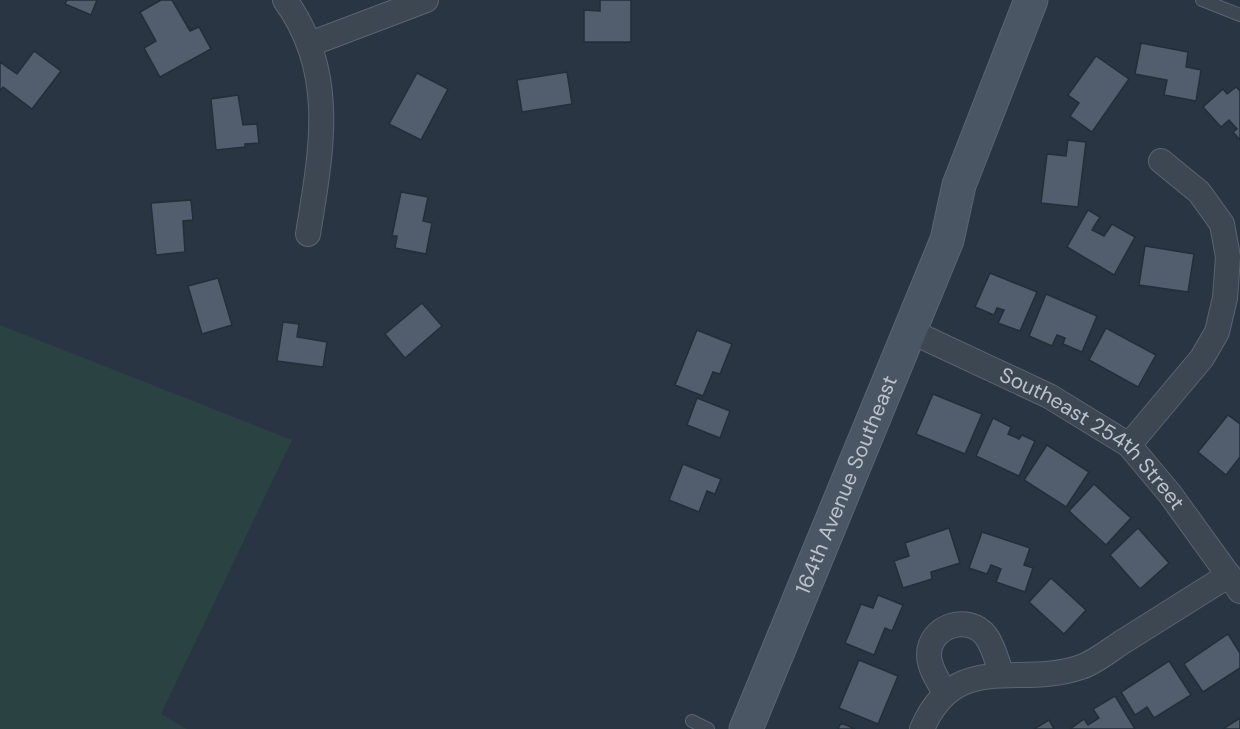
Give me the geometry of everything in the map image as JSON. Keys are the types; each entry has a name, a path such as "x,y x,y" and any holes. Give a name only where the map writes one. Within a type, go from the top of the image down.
{"street":[{"path":"285,0 310,44 324,118 308,234"},
{"path":"310,44 426,0"},
{"name":"164th Avenue Southeast","path":"746,729 947,240 959,185 1031,0"},
{"name":"164th Avenue Southeast","path":"947,240 979,190 1055,0"},
{"path":"1129,445 1202,358 1216,332 1225,298 1228,257 1222,224 1199,192 1161,161"},
{"name":"Southeast 254th Street","path":"910,331 1049,396 1129,445 1170,494 1235,583"},
{"path":"922,729 934,704 945,693 971,680 1002,675 1049,675 1083,667 1235,583"},
{"path":"945,693 931,666 929,656 934,637 950,625 970,625 986,636 1002,675"}],"lane":[{"path":"1202,0 1240,15"},
{"path":"692,721 708,729"}],"green space":[{"path":"0,325 292,440 161,714 187,729 0,729"}],"building":[{"path":"67,0 97,0 91,15 65,4"},
{"path":"161,0 172,0 190,31 199,27 211,49 160,77 144,48 156,41 140,12"},
{"path":"600,0 631,0 631,42 584,42 584,10 600,11"},
{"path":"1141,43 1188,52 1186,67 1201,70 1196,101 1164,95 1167,80 1135,74"},
{"path":"34,51 61,71 32,109 3,87 0,91 0,62 17,74"},
{"path":"1096,56 1129,79 1092,132 1070,116 1079,103 1068,95"},
{"path":"567,72 572,104 522,112 517,80"},
{"path":"417,73 448,89 421,140 389,124"},
{"path":"1236,87 1240,91 1240,140 1233,132 1237,129 1229,120 1221,127 1203,107 1223,89 1227,94"},
{"path":"238,95 243,125 257,124 259,143 216,150 211,99"},
{"path":"1068,140 1086,142 1078,207 1041,203 1047,154 1066,156"},
{"path":"401,192 428,197 423,221 432,223 426,254 395,248 397,236 392,236"},
{"path":"191,200 193,220 183,221 185,252 156,255 151,203"},
{"path":"1088,210 1100,217 1092,230 1104,236 1112,224 1135,237 1114,275 1067,247"},
{"path":"1145,246 1194,254 1188,292 1139,285"},
{"path":"990,273 1037,292 1020,331 998,323 1004,310 997,308 994,315 975,307"},
{"path":"218,278 232,325 202,334 188,286"},
{"path":"1046,294 1097,316 1082,352 1063,344 1065,338 1057,335 1052,346 1029,336"},
{"path":"422,303 442,326 405,358 385,334"},
{"path":"283,322 299,324 297,337 327,342 323,367 277,361"},
{"path":"1106,328 1156,355 1138,387 1089,360"},
{"path":"697,330 732,344 720,374 713,372 703,396 675,385"},
{"path":"933,394 982,414 965,454 916,434"},
{"path":"697,398 730,411 720,438 687,425"},
{"path":"1228,415 1240,424 1240,457 1226,475 1198,452"},
{"path":"993,418 1011,427 1008,434 1019,439 1022,435 1035,441 1019,476 976,456"},
{"path":"1047,445 1089,472 1066,507 1024,480"},
{"path":"683,464 721,479 715,494 707,491 699,512 669,500"},
{"path":"1094,484 1131,518 1106,545 1069,511"},
{"path":"949,528 960,563 931,572 932,579 903,588 894,561 909,556 905,543"},
{"path":"1138,528 1169,563 1140,589 1110,555"},
{"path":"982,532 1030,548 1024,565 1033,568 1025,592 996,582 1001,569 991,565 987,574 969,568"},
{"path":"1051,578 1086,610 1064,634 1029,602"},
{"path":"878,595 903,605 892,631 885,628 874,655 845,643 861,604 873,608"},
{"path":"1228,634 1240,653 1240,668 1203,692 1184,664"},
{"path":"859,660 898,676 878,724 839,708"},
{"path":"1169,661 1191,695 1154,718 1147,707 1135,715 1121,692"},
{"path":"1115,696 1135,729 1070,729 1084,719 1088,725 1099,718 1093,709"},
{"path":"1240,718 1240,729 1223,729"},
{"path":"1049,720 1054,729 1034,729"},
{"path":"841,723 855,729 838,729"}]}
